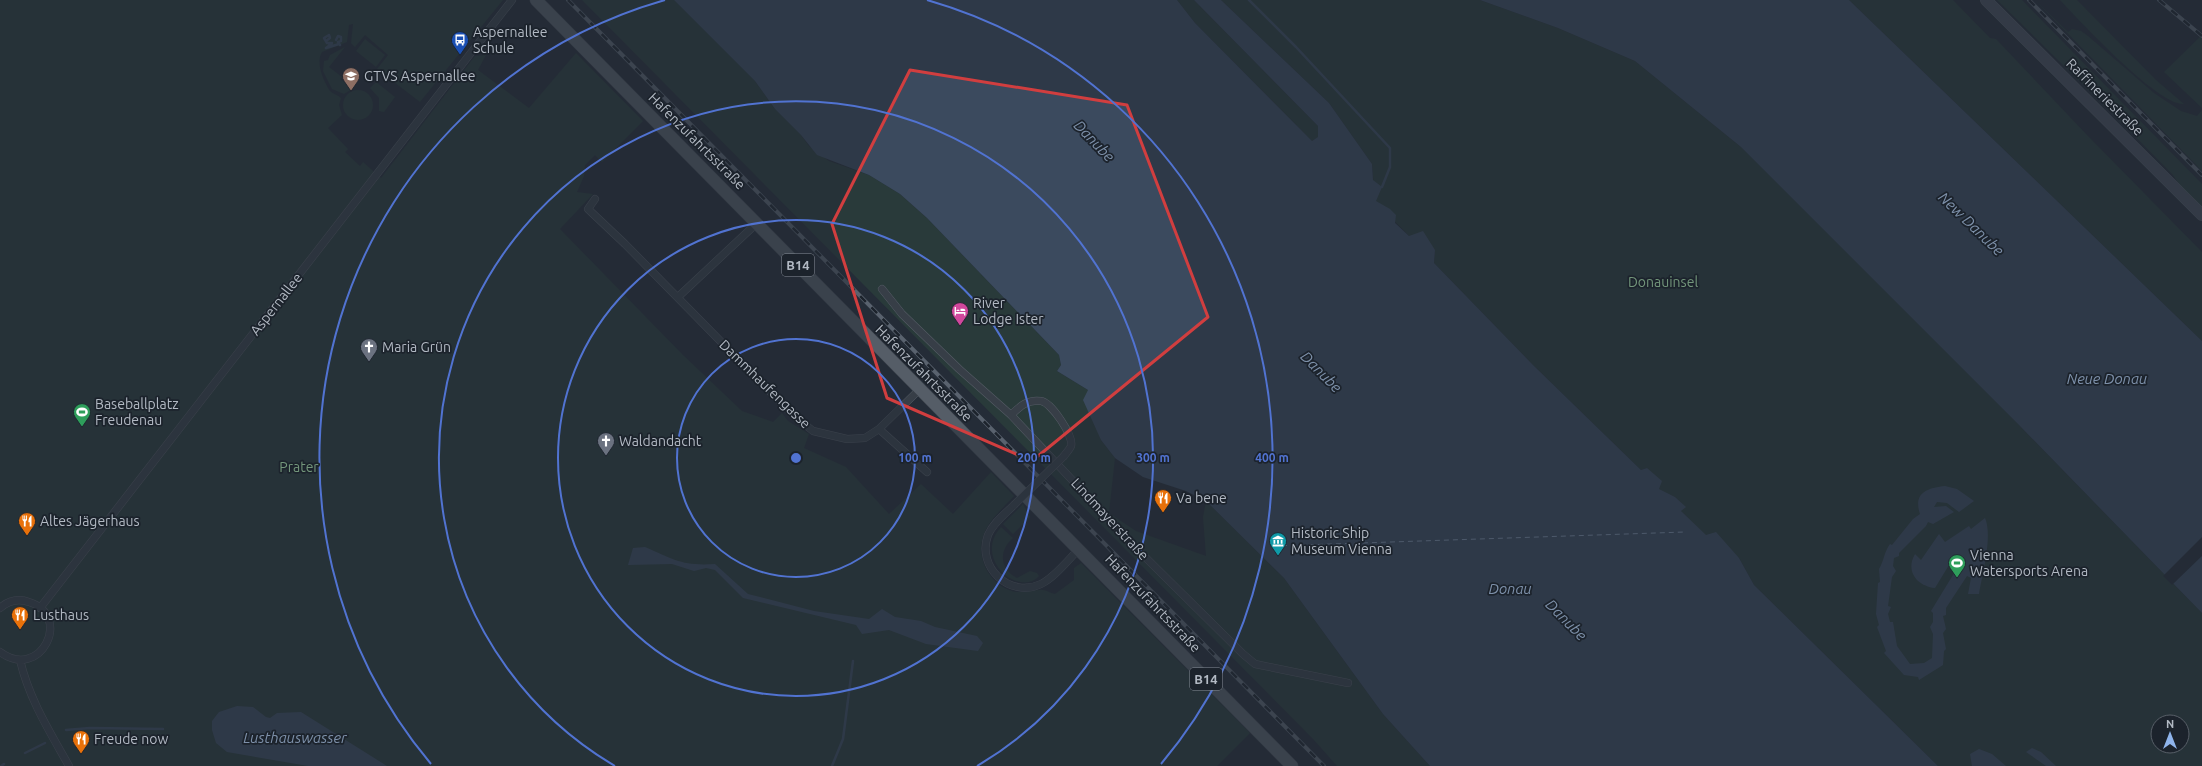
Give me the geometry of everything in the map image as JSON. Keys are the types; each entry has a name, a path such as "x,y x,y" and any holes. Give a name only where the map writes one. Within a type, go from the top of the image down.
{"main road":[{"name":"Hafenzufahrtsstraße","path":"536,0 1080,549 1292,766"},
{"name":"Raffineriestraße","path":"1986,0 2202,216"}],"street":[{"name":"Aspernallee","path":"40,608 512,0"},
{"name":"Dammhaufengasse","path":"595,199 588,209 678,297 792,414 813,431 847,439 865,438 879,429 920,389"},
{"path":"678,297 757,222"},
{"name":"Lindmayerstraße","path":"882,289 902,314 959,369 1011,415 1138,550 1221,634 1255,664 1348,683"},
{"path":"1011,415 1023,404 1032,400 1043,401 1050,406 1068,431 1072,441 1071,446 1064,456 998,521 988,536 986,558 990,569 998,578 1009,585 1019,588 1031,588 1042,584 1080,549"},
{"path":"879,429 927,472"},
{"path":"0,608 10,602 20,600 31,602 40,608 50,624 49,639 45,648 37,655 20,660 9,658 0,652"},
{"path":"20,660 25,680 38,711 69,766"}],"highlighted area":[{"path":"910,70 1127,105 1208,317 1032,461 887,398 832,224"}],"green space":[{"name":"Prater","path":"0,0 503,0 420,102 377,69 388,55 365,35 355,47 351,43 353,24 349,25 347,42 322,52 319,61 323,78 330,91 341,98 339,105 342,115 328,128 348,149 345,152 360,166 363,162 381,178 475,56 486,55 478,70 529,108 576,53 643,121 602,162 595,155 585,165 584,176 577,192 593,194 560,229 683,355 742,411 773,422 782,413 788,421 809,434 804,448 846,467 889,514 921,484 953,514 991,472 1014,496 986,529 984,534 981,552 986,568 991,576 1004,587 1012,591 1023,592 1042,590 1055,594 1074,580 1074,568 1081,563 1250,733 1217,766 0,766"},
{"path":"582,0 674,0 755,81 775,109 801,135 809,146 829,161 869,175 900,194 927,218 1059,355 1061,365 1057,371 1088,390 1101,440 1115,458 1109,513 1136,531 1206,556 1203,517 1206,501 1284,578 1383,714 1430,766 1337,766 1314,740"},
{"path":"1177,0 1194,0 1318,126 1319,137 1312,141 1195,23"},
{"name":"Donauinsel","path":"1221,0 1480,0 1558,28 1635,61 1741,147 2019,425 2202,613 2202,766 1938,766 1754,585 1739,558 1706,536 1681,511 1685,507 1675,497 1658,489 1647,468 1641,470 1533,365 1434,263 1435,250 1409,236 1375,201 1372,164 1329,103"},
{"path":"1849,0 1953,0 1990,38 1996,39 2086,134 2202,252 2202,341"},
{"path":"1997,0 2022,0 2202,184 2202,208 2186,195 2173,175 2113,114"},
{"path":"2035,0 2068,32 2072,29 2081,31 2154,93 2181,111 2197,116 2202,110 2202,171"},
{"path":"2060,0 2077,0 2156,80 2184,104 2172,101 2138,77 2119,60"},
{"path":"2202,35 2202,108 2164,72"},
{"path":"365,39 385,55 376,67 356,51"},
{"path":"345,47 329,67 342,77 340,79 350,86 352,84 355,87 344,94 332,89 323,71 324,61 328,60 330,55"},
{"path":"376,82 395,97 384,112 379,111 379,98 370,88"},
{"path":"358,90 369,94 373,105 369,116 358,120 347,116 343,105 347,94"},
{"path":"1023,504 1030,517 1013,534 1003,524"},
{"path":"1001,527 1013,538 1008,543 1003,554 1004,565 1011,574 1017,578 1030,571 1037,573 1039,576 1031,582 1021,582 1011,579 1002,572 995,562 992,551 994,539"}],"water":[{"name":"Donau","path":"674,0 1177,0 1195,23 1312,141 1318,137 1318,126 1194,0 1221,0 1329,103 1372,164 1373,180 1382,187 1376,201 1390,209 1396,215 1395,223 1409,236 1423,231 1435,250 1434,263 1533,365 1641,470 1647,468 1662,481 1659,489 1675,497 1686,507 1681,511 1706,535 1716,532 1739,558 1754,585 1938,766 1430,766 1383,714 1284,578 1206,501 1186,491 1143,477 1115,458 1101,440 1083,400 1088,390 1057,371 1061,365 1059,355 927,218 900,194 869,175 817,155 801,135 775,109 755,81"},
{"name":"Neue Donau","path":"1480,0 1849,0 2202,341 2202,613 2019,425 1741,147 1635,61 1558,28"},
{"path":"1945,486 1957,489 1974,501 1959,512 1947,503 1937,502 1934,507 1946,506 1954,512 1933,524 1928,522 1926,526 1899,553 1899,556 1894,558 1893,566 1896,571 1892,577 1888,606 1891,607 1888,614 1890,622 1893,622 1897,646 1910,664 1924,663 1932,658 1933,634 1930,627 1933,622 1933,613 1931,611 1956,570 1949,565 1935,588 1929,587 1914,577 1911,566 1915,554 1921,560 1939,534 1945,542 1969,526 1971,529 1985,518 1988,535 1986,556 1979,594 1968,594 1971,578 1967,576 1946,608 1946,615 1943,616 1946,629 1943,633 1946,649 1944,651 1943,665 1919,680 1918,677 1904,675 1884,653 1886,651 1877,627 1879,625 1876,614 1878,583 1880,582 1879,569 1886,550 1890,544 1892,545 1913,519 1920,514 1918,501 1920,496 1927,490"},
{"path":"645,547 672,559 686,563 715,564 748,594 814,611 869,619 882,609 895,617 921,621 935,627 977,636 983,643 978,651 926,644 889,630 862,634 856,625 743,598 715,570 706,568 694,571 672,564 628,565 633,548"},
{"name":"Lusthauswasser","path":"237,706 253,707 266,717 270,718 277,713 301,712 387,766 308,766 227,752 216,743 212,730 212,721 219,712"},
{"path":"2032,748 2041,752 2056,766 2046,766 2026,752"},
{"path":"1979,749 1992,754 2006,766 1972,766 1970,754"}],"pier":[{"path":"2202,537 2202,556 2172,585 2163,576"}],"waterway":[{"path":"1249,0 1296,47 1390,148 1390,167 1382,187"},
{"path":"326,41 330,38 329,35 324,38 327,43 332,43 331,45 329,44 331,44"},
{"path":"336,40 338,36 341,37 341,41 338,42 340,45"},
{"path":"330,45 326,48 339,44"},
{"path":"832,766 843,739 853,661"},
{"path":"66,730 90,728 163,729"},
{"path":"25,753 45,743"}],"ferry route":[{"path":"1273,546 1685,532"}],"railway":[{"path":"568,0 1324,766"},
{"path":"2029,0 2202,175"},
{"path":"2159,0 2202,36"}],"place":[{"name":"Aspernallee Schule","path":"460,55"},
{"name":"GTVS Aspernallee","path":"351,91"},
{"name":"River Lodge Ister","path":"960,326"},
{"name":"Maria Grün","path":"369,362"},
{"name":"Baseballplatz Freudenau","path":"82,427"},
{"name":"Waldandacht","path":"606,456"},
{"name":"Va bene","path":"1163,513"},
{"name":"Altes Jägerhaus","path":"27,536"},
{"name":"Historic Ship Museum Vienna","path":"1278,556"},
{"name":"Vienna Watersports Arena","path":"1957,578"},
{"name":"Lusthaus","path":"20,630"},
{"name":"Freude now","path":"81,754"}],"water label":[{"name":"Danube","path":"1094,141"},
{"name":"New Danube","path":"1971,224"},
{"name":"Danube","path":"1321,372"},
{"name":"Danube","path":"1566,620"}]}
